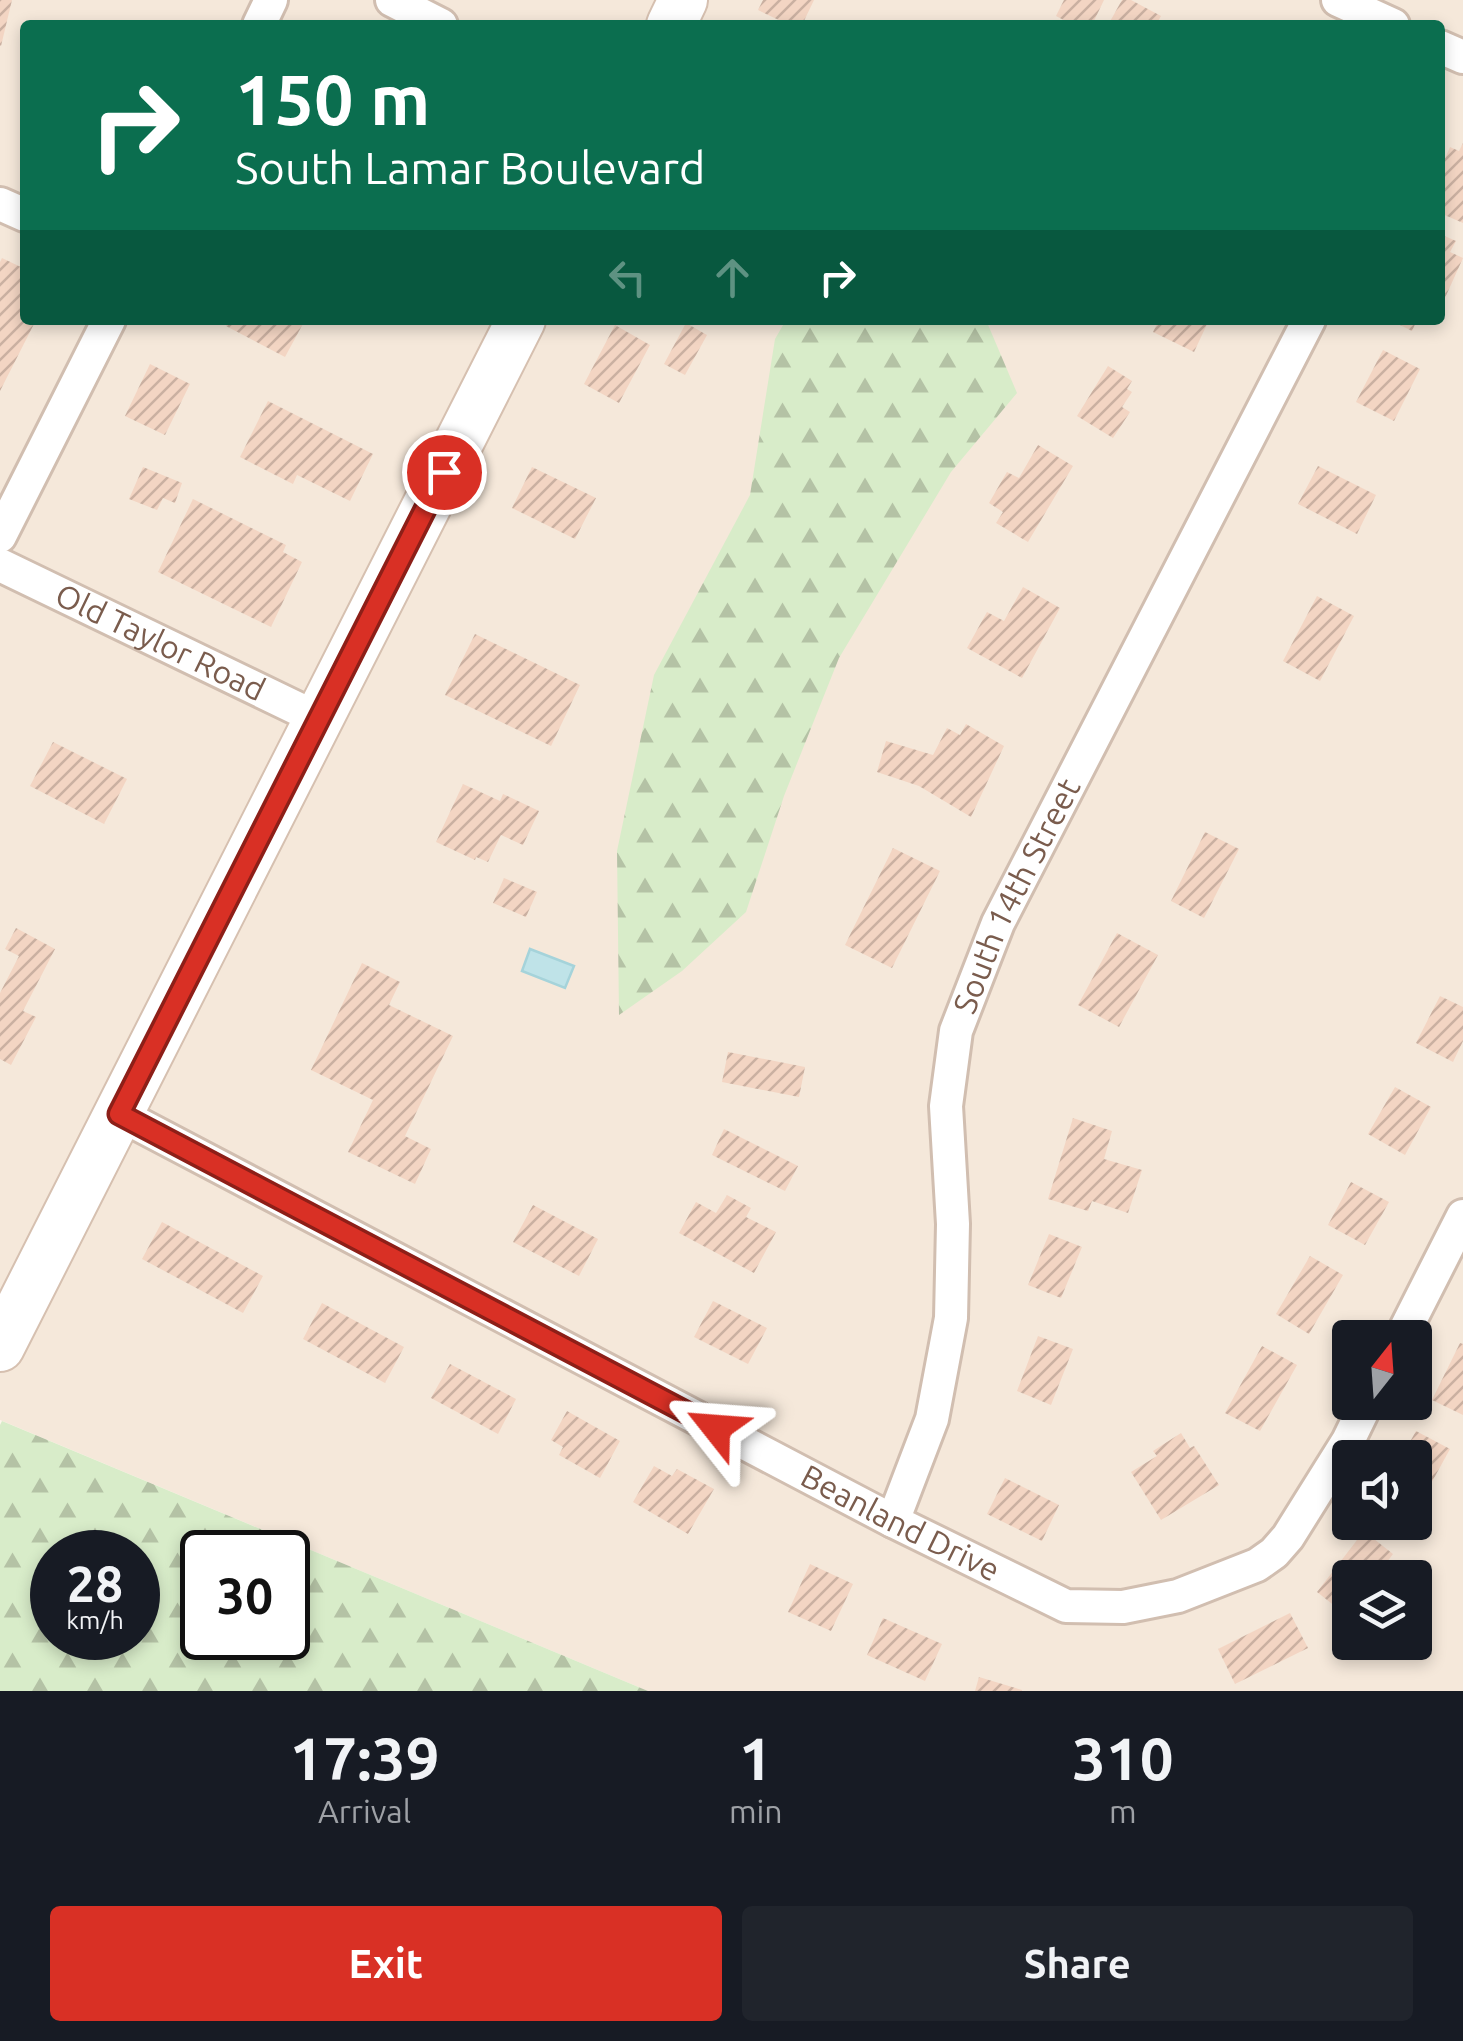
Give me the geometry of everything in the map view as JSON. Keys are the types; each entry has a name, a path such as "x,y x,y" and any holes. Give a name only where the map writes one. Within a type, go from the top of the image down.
{"street":[{"path":"392,0 431,20"},
{"path":"1338,0 1382,20"},
{"path":"0,536 106,325"},
{"path":"0,1347 518,325"},
{"name":"South 14th Street","path":"893,1521 932,1419 951,1318 952,1224 946,1106 956,1030 998,922 1306,325"},
{"name":"Old Taylor Road","path":"0,565 319,719"},
{"name":"Beanland Drive","path":"119,1114 893,1521 1066,1606 1123,1607 1178,1596 1257,1565 1288,1537 1359,1420"},
{"path":"1410,1320 1463,1216"}],"shaded area":[{"path":"0,0 1463,0 1463,1691 648,1691 310,1550 310,1530 263,1530 0,1420"}],"green space":[{"path":"783,325 988,325 1017,393 951,472 839,658 784,796 746,912 682,971 619,1015 617,851 654,675 750,495 775,339"},
{"path":"2,1421 263,1530 180,1530 180,1660 310,1660 310,1550 648,1691 0,1691"}],"water":[{"path":"530,949 574,966 565,988 522,971"}],"building":[{"path":"0,0 12,0 1,46 0,45"},
{"path":"763,0 814,0 804,20 779,20 758,10"},
{"path":"1064,0 1104,0 1094,20 1064,20 1056,16"},
{"path":"1122,0 1131,0 1161,16 1159,20 1111,20"},
{"path":"1463,143 1463,223 1445,215 1445,158 1450,147 1459,151"},
{"path":"1445,236 1456,241 1450,252 1463,258 1445,298"},
{"path":"2,258 20,267 20,325 33,325 0,391"},
{"path":"226,325 302,325 285,357"},
{"path":"615,325 650,345 619,403 584,384"},
{"path":"685,325 707,335 685,375 664,364"},
{"path":"1156,325 1207,325 1194,352 1153,332"},
{"path":"1383,350 1420,369 1394,421 1356,402"},
{"path":"150,364 190,384 165,435 125,416"},
{"path":"1108,366 1132,381 1127,389 1132,392 1122,407 1130,412 1113,438 1077,416"},
{"path":"268,401 373,454 350,501 297,475 293,484 240,457"},
{"path":"1038,445 1073,466 1028,542 996,523 1003,512 989,503 1007,472 1019,478"},
{"path":"1318,466 1376,495 1357,534 1298,504"},
{"path":"143,467 182,483 175,503 163,498 157,510 129,499"},
{"path":"532,467 596,498 575,539 512,508"},
{"path":"193,499 286,545 283,552 302,562 271,627 158,572"},
{"path":"1023,587 1060,608 1022,678 967,648 987,612 1004,621"},
{"path":"1317,596 1354,616 1320,681 1283,661"},
{"path":"475,634 580,685 551,746 445,695"},
{"path":"966,724 1004,746 971,817 919,786 877,772 886,741 933,755 947,728 960,735"},
{"path":"53,742 127,779 104,824 30,786"},
{"path":"463,784 500,801 503,794 539,811 523,845 501,835 488,862 436,842"},
{"path":"1205,832 1239,849 1204,918 1171,901"},
{"path":"893,848 940,871 892,968 845,945"},
{"path":"504,878 537,892 526,917 493,903"},
{"path":"16,928 55,949 23,1011 36,1017 11,1065 0,1059 0,993 19,956 5,949"},
{"path":"1117,933 1158,955 1119,1027 1078,1005"},
{"path":"362,963 400,982 389,1005 453,1036 405,1136 431,1149 415,1184 348,1152 373,1100 311,1070"},
{"path":"1440,996 1463,1007 1463,1041 1453,1062 1416,1043"},
{"path":"728,1052 805,1067 799,1097 722,1082"},
{"path":"1395,1087 1431,1107 1405,1155 1368,1134"},
{"path":"1073,1118 1112,1131 1104,1159 1142,1170 1128,1213 1092,1201 1088,1211 1048,1199"},
{"path":"724,1129 798,1166 785,1191 712,1155"},
{"path":"1351,1182 1389,1202 1365,1245 1328,1225"},
{"path":"727,1195 751,1208 746,1217 776,1232 754,1273 679,1233 696,1202 716,1213"},
{"path":"533,1205 598,1239 579,1276 513,1242"},
{"path":"162,1222 263,1276 243,1313 142,1259"},
{"path":"1049,1234 1082,1247 1061,1298 1028,1285"},
{"path":"1310,1256 1343,1275 1309,1334 1276,1314"},
{"path":"713,1301 767,1328 748,1364 694,1337"},
{"path":"322,1303 404,1347 385,1383 303,1339"},
{"path":"1038,1336 1073,1349 1051,1405 1017,1391"},
{"path":"1460,1343 1463,1344 1463,1415 1432,1400"},
{"path":"1262,1346 1297,1365 1260,1431 1225,1413"},
{"path":"450,1364 516,1399 498,1434 431,1398"},
{"path":"567,1411 620,1441 600,1478 559,1455 563,1447 551,1440"},
{"path":"1416,1431 1450,1449 1432,1482 1432,1440 1411,1440"},
{"path":"1181,1433 1219,1485 1161,1520 1131,1472 1157,1456 1153,1451"},
{"path":"654,1466 672,1476 677,1469 714,1489 688,1534 633,1502"},
{"path":"1005,1478 1059,1505 1042,1541 987,1514"},
{"path":"1357,1540 1375,1540 1393,1554 1388,1560 1342,1560"},
{"path":"810,1564 853,1584 831,1631 788,1612"},
{"path":"1332,1573 1332,1604 1317,1592"},
{"path":"1290,1613 1308,1648 1235,1684 1218,1649"},
{"path":"883,1618 942,1644 925,1681 867,1655"},
{"path":"979,1677 1022,1690 1022,1691 975,1691"}],"route":[{"path":"444,472 119,1114 716,1428"}]}
